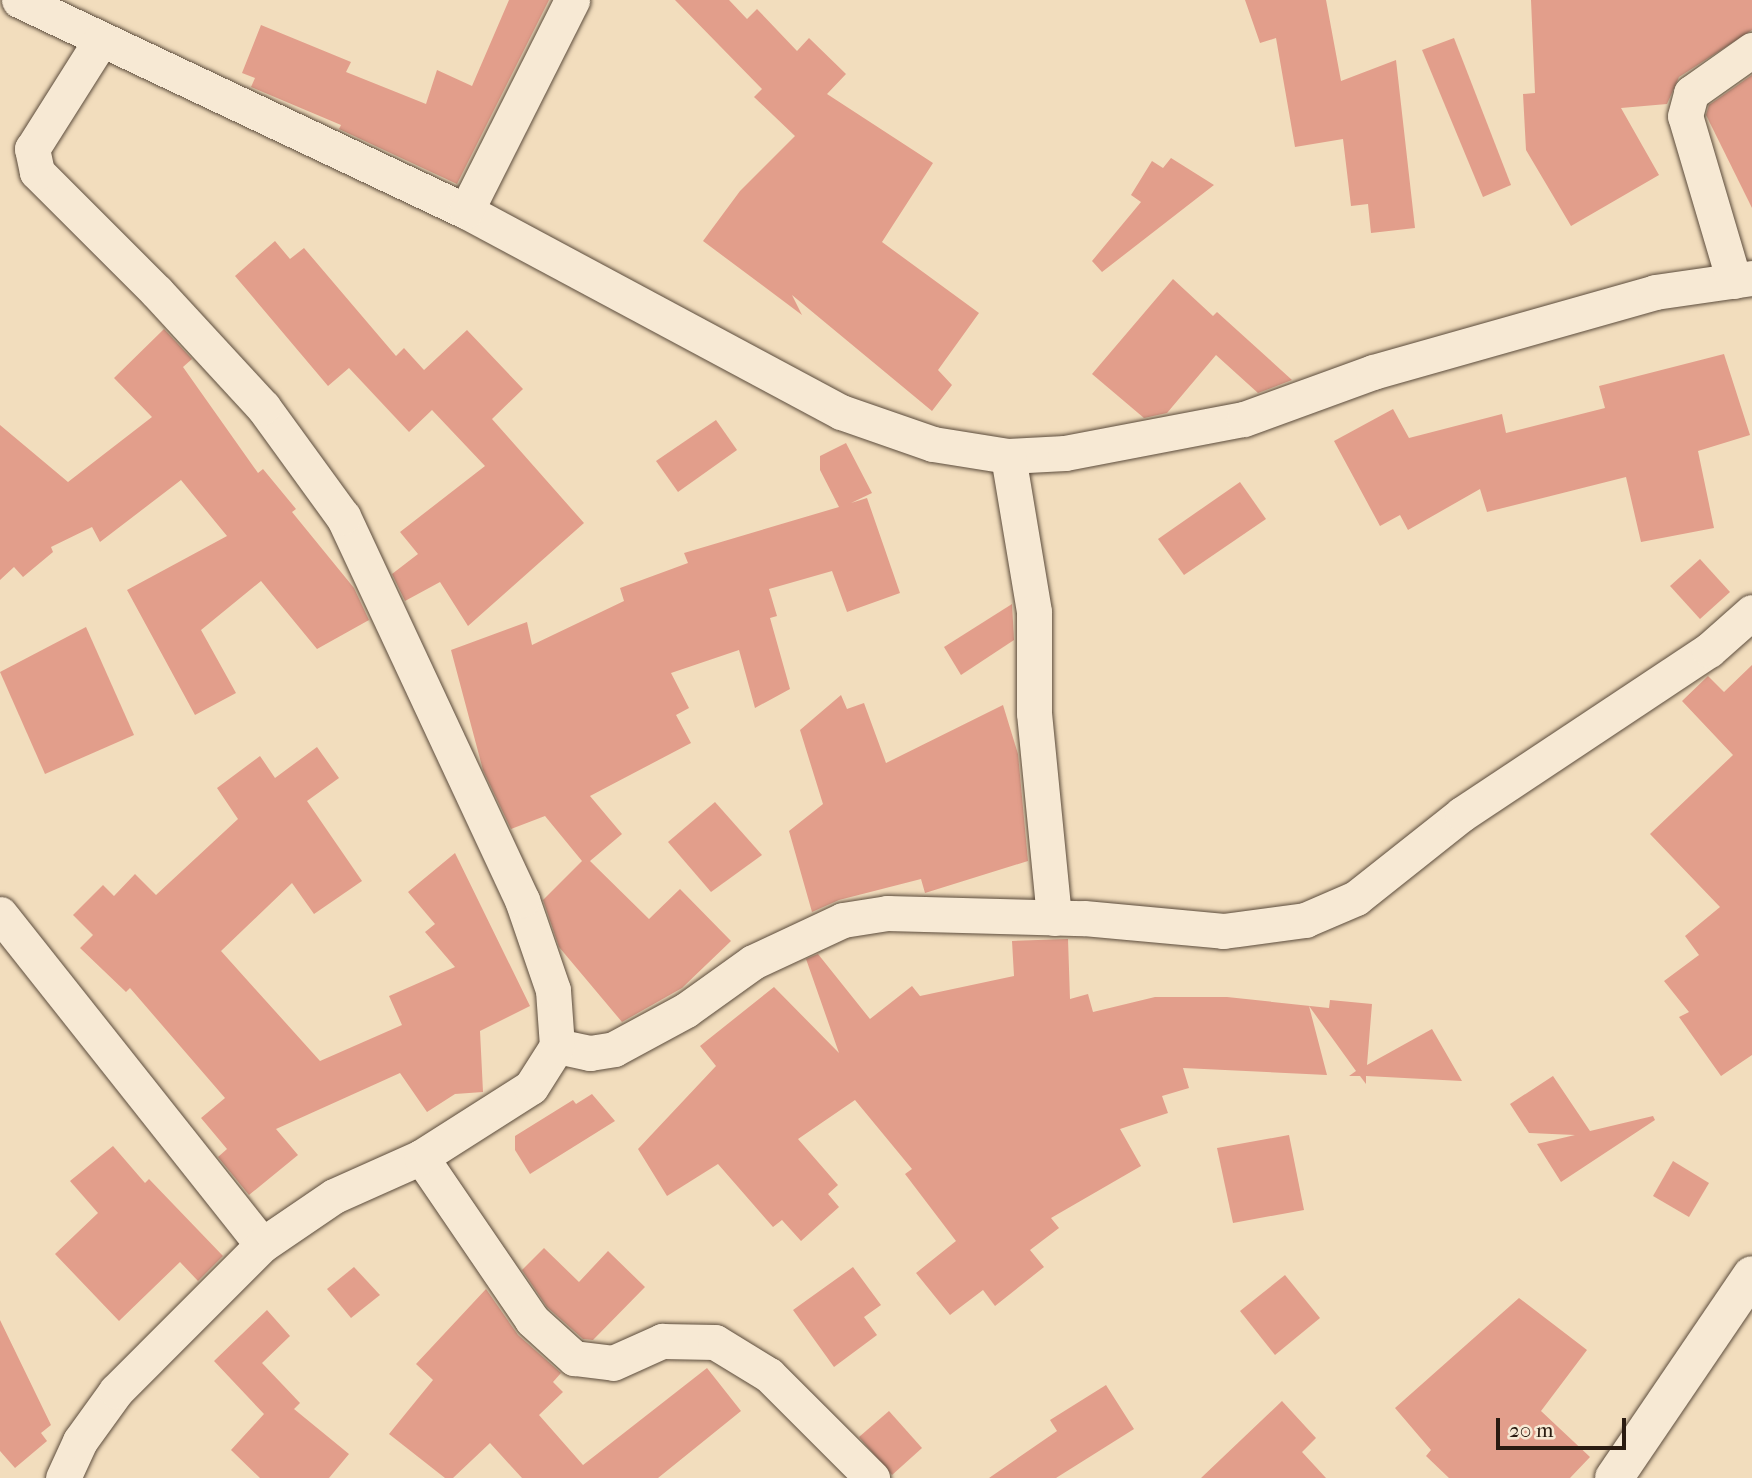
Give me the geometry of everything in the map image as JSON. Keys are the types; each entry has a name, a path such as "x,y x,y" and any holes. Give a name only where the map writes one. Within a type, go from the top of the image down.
{"street":[{"path":"19,0 466,211 841,412 933,444 1008,456 1065,453 1244,419 1413,360 1654,292 1743,280 1685,116 1691,93 1752,50"},
{"path":"466,211 572,0"},
{"path":"62,1478 79,1441 116,1391 262,1245 334,1196 421,1157 531,1087 557,1046 553,990 522,900 343,517 263,407 157,292 37,172 32,149 102,40"},
{"path":"1008,456 1034,612 1034,713 1054,918"},
{"path":"557,1046 590,1053 614,1049 686,1010 753,962 843,920 887,913 1054,918 1223,931 1304,920 1356,898 1462,814 1709,650 1752,612"},
{"path":"0,914 262,1245"},
{"path":"421,1157 532,1320 573,1358 613,1363 662,1341 715,1342 769,1374 872,1478"},
{"path":"1614,1478 1752,1275"}],"building":[{"path":"509,0 549,0 457,184 339,129 341,125 251,87 255,78 242,73 261,25 351,62 346,72 426,104 437,70 472,86"},
{"path":"675,0 729,0 747,19 757,9 797,51 809,38 846,74 827,94 933,163 882,242 979,313 938,370 952,385 932,411 792,295 802,315 703,241 740,191 795,136 754,97 762,89"},
{"path":"1245,0 1326,0 1341,81 1396,60 1415,228 1371,233 1368,204 1351,206 1343,139 1295,147 1276,38 1260,43"},
{"path":"1531,0 1752,0 1752,30 1679,77 1667,104 1621,108 1659,175 1571,226 1526,150 1523,94 1535,93"},
{"path":"1454,38 1511,185 1483,197 1422,50"},
{"path":"1752,75 1752,208 1706,115 1709,105"},
{"path":"1171,158 1214,185 1102,272 1092,261 1141,202 1131,195 1152,161 1163,168"},
{"path":"275,241 290,259 304,248 396,356 404,348 424,370 467,330 523,389 492,419 584,523 468,626 440,582 405,601 392,574 418,554 400,532 485,466 432,410 409,432 349,368 328,386 235,276"},
{"path":"1173,279 1213,316 1217,312 1292,380 1258,393 1216,355 1167,413 1144,418 1092,374"},
{"path":"164,329 192,359 183,367 258,473 263,469 296,509 292,512 354,588 369,620 317,649 261,581 201,630 236,693 195,715 127,590 227,536 181,480 100,542 92,527 51,547 53,552 23,577 14,567 0,580 0,425 68,482 152,417 114,378"},
{"path":"1724,354 1750,435 1698,451 1714,528 1641,542 1626,477 1487,512 1480,489 1408,530 1400,515 1380,526 1334,441 1393,409 1409,438 1502,414 1506,433 1605,408 1599,386"},
{"path":"716,420 737,450 678,492 656,461"},
{"path":"846,443 872,493 851,503 867,498 900,593 847,612 832,571 769,589 777,616 770,618 790,689 755,708 739,650 671,673 689,708 676,715 691,743 590,796 622,834 590,861 649,919 680,889 731,941 682,988 622,1022 559,947 543,900 582,861 545,816 511,829 483,770 451,650 527,622 532,645 624,601 620,588 688,563 684,553 839,507 820,470 820,456"},
{"path":"1240,482 1266,519 1184,575 1158,539"},
{"path":"1700,559 1730,592 1700,619 1670,586"},
{"path":"1012,604 1014,640 961,675 944,647"},
{"path":"86,627 134,735 45,774 0,672"},
{"path":"1752,665 1752,1055 1721,1076 1679,1017 1689,1012 1664,981 1699,955 1685,936 1720,907 1650,834 1733,755 1682,701 1708,676 1724,692"},
{"path":"841,695 847,709 864,703 886,763 1003,705 1018,754 1028,861 925,893 921,879 839,900 812,912 789,831 823,804 800,730"},
{"path":"317,747 339,778 307,801 362,881 314,914 292,883 221,951 320,1061 402,1025 389,996 455,967 425,932 435,924 408,892 455,853 530,1006 480,1031 483,1092 455,1094 427,1112 400,1073 276,1129 298,1155 249,1195 218,1157 227,1149 201,1118 225,1098 130,988 126,992 80,948 93,935 73,915 103,885 114,896 135,874 156,895 238,819 217,788 260,756 275,778"},
{"path":"715,802 762,855 711,892 668,842"},
{"path":"1068,939 1070,999 1088,994 1093,1012 1155,997 1227,997 1329,1008 1330,1000 1372,1004 1367,1065 1432,1029 1462,1081 1366,1076 1366,1084 1360,1076 1349,1076 1356,1071 1309,1006 1327,1075 1183,1068 1189,1088 1162,1096 1168,1113 1120,1129 1141,1166 1051,1218 1059,1228 1030,1250 1044,1267 995,1306 983,1290 950,1315 916,1273 956,1241 905,1174 912,1169 855,1100 798,1139 838,1185 828,1194 839,1207 801,1241 782,1220 773,1227 718,1164 667,1196 638,1149 716,1066 700,1046 774,987 839,1053 806,959 818,954 870,1019 912,986 920,996 1014,976 1012,941"},
{"path":"1553,1076 1590,1131 1653,1116 1655,1120 1561,1182 1537,1144 1575,1135 1529,1133 1510,1104"},
{"path":"592,1094 615,1121 530,1174 515,1150 515,1136 573,1100 576,1104"},
{"path":"1289,1135 1304,1210 1233,1223 1217,1148"},
{"path":"113,1146 145,1183 149,1179 223,1256 198,1281 180,1262 119,1321 55,1254 98,1213 70,1181"},
{"path":"1673,1161 1709,1183 1689,1217 1653,1196"},
{"path":"544,1248 579,1282 608,1251 645,1287 593,1340 583,1339 547,1307 522,1270"},
{"path":"354,1267 380,1295 351,1318 327,1289"},
{"path":"853,1267 881,1305 864,1317 877,1335 834,1367 793,1310"},
{"path":"1285,1275 1320,1318 1275,1355 1240,1311"},
{"path":"486,1289 518,1335 561,1373 553,1382 563,1392 539,1415 583,1465 707,1368 741,1411 658,1478 522,1478 490,1443 453,1478 445,1478 389,1434 433,1380 416,1364"},
{"path":"1519,1298 1587,1350 1541,1411 1590,1457 1570,1478 1449,1478 1426,1456 1431,1450 1395,1408"},
{"path":"267,1310 290,1336 262,1363 300,1403 294,1409 349,1454 329,1478 260,1478 231,1450 264,1414 214,1361"},
{"path":"0,1320 51,1425 41,1433 47,1441 15,1468 0,1451"},
{"path":"1106,1385 1134,1429 1056,1478 989,1478 1057,1431 1050,1420"},
{"path":"1282,1401 1316,1438 1302,1452 1326,1478 1201,1478"},
{"path":"889,1411 922,1448 892,1475 859,1437"}]}
